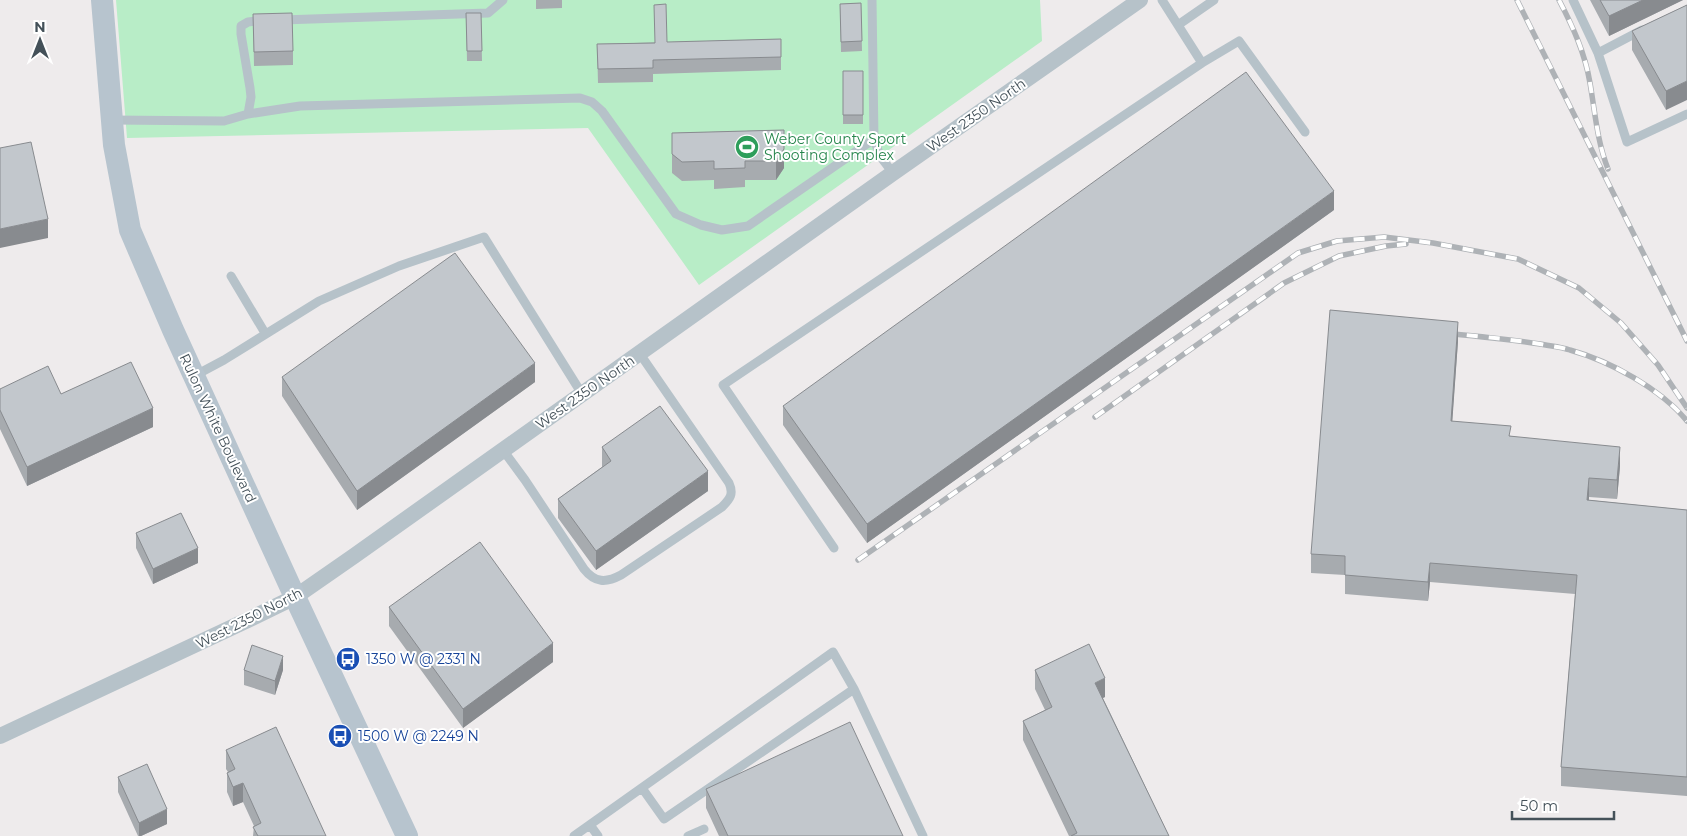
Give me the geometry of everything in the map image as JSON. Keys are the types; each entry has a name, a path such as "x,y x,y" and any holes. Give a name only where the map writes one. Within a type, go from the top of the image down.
{"street":[{"name":"Rulon White Boulevard","path":"102,0 114,145 130,230 295,597 407,836"},
{"name":"West 2350 North","path":"0,736 191,648 295,597 1140,0"}],"lane":[{"path":"248,114 251,98 241,34 241,26 248,22 488,13 503,0"},
{"path":"872,0 874,139 880,156 893,173"},
{"path":"1162,0 1202,63"},
{"path":"1178,25 1214,0"},
{"path":"1573,0 1598,52 1627,142 1687,114"},
{"path":"1598,52 1651,26"},
{"path":"834,548 723,385 1202,63 1239,41 1305,132"},
{"path":"112,120 224,121 248,114 300,106 580,98 592,102 602,111 676,214 700,225 722,230 748,226 874,139"},
{"path":"194,376 224,360 319,301 399,266 484,237 582,394"},
{"path":"231,276 265,333"},
{"path":"503,450 584,569 595,580 608,580 621,575 722,507 732,496 729,483 640,354"},
{"path":"574,836 833,652 854,689 923,836"},
{"path":"642,788 664,819 854,689"},
{"path":"590,825 598,836"},
{"path":"688,836 704,829"}],"green space":[{"name":"Weber County Sport Shooting Complex","path":"116,0 1040,0 1042,41 699,285 588,128 127,138"}],"building":[{"path":"1600,0 1643,0 1609,16"},
{"path":"861,3 862,41 841,42 840,4"},
{"path":"666,4 667,42 781,39 781,57 653,60 653,68 598,69 597,44 655,43 654,5"},
{"path":"1687,5 1687,81 1666,91 1632,31"},
{"path":"292,13 293,51 254,52 253,14"},
{"path":"466,13 481,13 482,51 467,51"},
{"path":"843,71 863,71 863,115 843,115"},
{"path":"1246,72 1334,191 867,524 783,406"},
{"path":"784,130 784,149 776,161 745,161 745,168 714,169 714,161 682,162 672,154 672,133"},
{"path":"31,142 48,219 0,229 0,148"},
{"path":"455,253 535,363 357,491 282,377"},
{"path":"1330,310 1458,322 1451,421 1511,426 1509,436 1620,447 1617,480 1589,478 1587,500 1687,510 1687,777 1561,767 1577,575 1430,563 1428,582 1345,575 1345,556 1311,554"},
{"path":"131,362 153,408 27,467 0,410 0,389 48,366 61,394"},
{"path":"660,406 708,471 596,551 558,499 611,461 602,447"},
{"path":"181,513 198,548 153,569 136,533"},
{"path":"480,542 553,643 463,709 389,607"},
{"path":"1089,644 1105,678 1095,683 1169,836 1071,836 1077,833 1023,721 1052,707 1035,670"},
{"path":"252,645 283,656 275,681 244,670"},
{"path":"850,722 903,836 728,836 706,789"},
{"path":"276,727 326,836 258,836 253,827 261,823 243,783 233,787 227,773 235,769 226,750"},
{"path":"147,764 167,809 139,823 118,777"}],"railway":[{"path":"1517,0 1687,341"},
{"path":"1559,0 1574,30 1585,61 1599,137 1608,169"},
{"path":"858,560 1298,253 1337,241 1384,237 1433,243 1518,259 1579,288 1621,323 1658,365 1687,408"},
{"path":"1095,417 1284,283 1339,256 1386,246 1406,244"},
{"path":"1445,333 1563,348 1602,361 1649,387 1676,409 1687,421"}],"place":[{"name":"Weber County Sport Shooting Complex","path":"747,147"},
{"name":"1350 W @ 2331 N","path":"348,659"},
{"name":"1500 W @ 2249 N","path":"340,736"}]}
